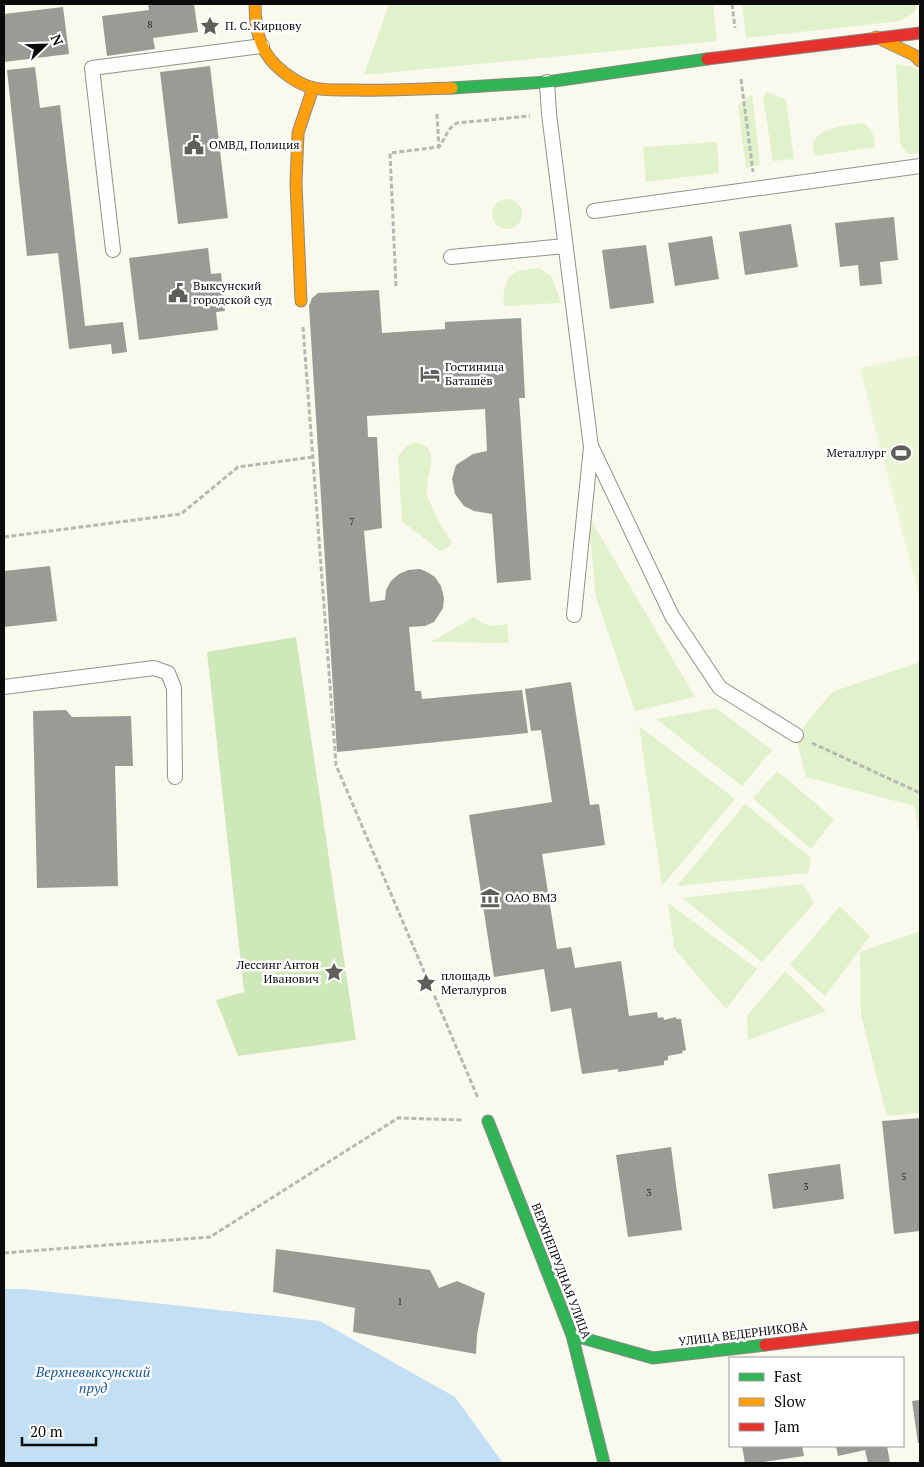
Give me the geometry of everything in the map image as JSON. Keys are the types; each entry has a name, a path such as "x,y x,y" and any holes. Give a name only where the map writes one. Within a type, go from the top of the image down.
{"street":[{"path":"254,4 262,46 273,62 293,80 313,88 392,91 547,82 739,54 920,33"},
{"path":"876,37 914,55 920,61"},
{"path":"301,301 296,183 298,134 313,88"},
{"name":"ВЕРХНЕПРУДНАЯ УЛИЦА","path":"488,1121 572,1335 604,1463"},
{"name":"УЛИЦА ВЕДЕРНИКОВА","path":"572,1335 654,1358 920,1327"}],"lane":[{"path":"113,250 92,68 262,46"},
{"path":"547,82 549,114 591,447 574,616"},
{"path":"594,211 920,166"},
{"path":"451,257 565,246"},
{"path":"591,447 672,616 720,688 796,736"},
{"path":"4,687 154,668 168,673 174,688 176,777"}],"path":[{"path":"732,4 736,33"},
{"path":"741,73 755,189"},
{"path":"437,113 439,146"},
{"path":"396,286 390,153 439,146 448,129 457,123 549,114"},
{"path":"4,1252 210,1237 398,1118 488,1121 336,764 301,301"},
{"path":"4,537 181,514 238,467 313,457"},
{"path":"796,736 920,792"}],"green space":[{"path":"389,4 713,4 717,41 364,75"},
{"path":"742,4 918,4 914,12 900,21 746,38"},
{"path":"896,64 913,67 920,71 920,153 908,154 900,144"},
{"path":"767,92 786,100 794,159 773,161 763,97"},
{"path":"752,94 760,165 746,168 738,105"},
{"path":"863,123 872,133 875,147 816,156 813,145 815,139 820,134 834,128"},
{"path":"717,142 719,173 646,182 643,147"},
{"path":"507,199 518,203 522,214 518,225 507,229 496,225 492,214 496,203"},
{"path":"539,268 552,277 561,303 504,306 504,289 508,279 516,272"},
{"name":"Металлург","path":"920,355 920,600 860,368"},
{"path":"415,442 424,445 429,450 431,463 427,497 440,524 452,542 446,549 440,551 402,521 398,456 407,446"},
{"path":"588,515 695,697 635,711 596,597"},
{"path":"474,617 482,623 489,625 507,624 509,643 431,642"},
{"path":"296,637 356,1040 238,1056 216,1000 244,992 207,652"},
{"path":"920,662 920,838 914,806 806,777 796,736 832,692"},
{"path":"716,708 772,750 742,786 656,719"},
{"path":"639,726 735,799 662,886"},
{"path":"777,771 834,819 811,849 753,798"},
{"path":"745,804 811,858 808,873 677,886"},
{"path":"803,884 814,903 762,962 682,898"},
{"path":"668,903 757,969 726,1009 674,948"},
{"path":"840,906 870,936 825,996 790,965"},
{"path":"920,931 920,1113 887,1116 861,1015 860,952"},
{"path":"785,971 826,1011 748,1040 747,1016"}],"water":[{"name":"Верхневыксунский пруд","path":"4,1289 24,1289 320,1321 455,1397 503,1463 4,1463"}],"building":[{"path":"148,4 194,4 198,32 153,38 155,49 107,56 102,16 149,10"},
{"path":"63,7 69,54 4,62 4,14"},
{"name":"ОМВД, Полиция","path":"210,66 228,218 178,224 160,72"},
{"path":"35,67 40,108 60,105 85,326 123,322 127,352 112,354 111,344 69,349 58,253 27,256 7,70"},
{"path":"894,217 898,260 880,262 882,284 860,286 858,265 840,267 835,223"},
{"path":"791,224 798,267 745,275 739,232"},
{"path":"712,236 719,279 675,286 668,243"},
{"path":"646,245 654,303 610,309 602,250"},
{"name":"Выксунский городской суд","path":"208,248 211,274 221,273 225,311 216,312 218,330 139,340 129,258"},
{"path":"379,290 382,333 445,329 445,322 521,318 525,398 519,398 531,580 497,583 492,514 474,511 464,506 455,494 452,479 456,465 473,454 487,451 485,409 367,416 368,437 377,437 382,528 364,531 370,602 385,600 386,590 391,581 399,574 408,570 420,569 427,572 435,577 441,586 444,598 443,608 434,622 425,626 409,627 415,691 421,691 422,699 522,690 528,733 337,752 309,306 312,298 318,293"},
{"path":"50,566 57,621 4,627 4,571"},
{"path":"571,682 590,805 599,804 605,845 542,854 557,949 571,947 575,968 621,961 629,1016 657,1012 658,1018 663,1017 664,1020 676,1017 676,1019 681,1019 686,1050 682,1051 683,1053 668,1056 668,1060 664,1061 664,1065 618,1072 618,1069 582,1074 571,1008 551,1012 544,969 494,977 469,815 552,802 541,730 531,731 525,689"},
{"path":"66,710 72,717 131,716 133,766 115,766 118,886 37,888 33,711"},
{"path":"920,1118 920,1231 894,1234 882,1121"},
{"path":"671,1147 682,1230 628,1237 616,1155"},
{"path":"840,1164 844,1199 773,1209 768,1174"},
{"path":"276,1249 430,1270 439,1288 457,1281 485,1293 477,1335 476,1354 353,1332 355,1308 273,1292"},
{"path":"920,1400 920,1443 918,1443 912,1401"},
{"path":"742,1447 802,1447 804,1456 756,1463 745,1463"},
{"path":"836,1447 887,1447 890,1463 868,1463 865,1450 838,1456"}],"traffic: fast":[{"path":"452,88 547,82 707,59"},
{"path":"488,1121 572,1335 604,1463"},
{"path":"572,1335 653,1358 765,1345"}],"traffic: slow":[{"path":"255,4 260,41 265,52 291,78 307,86 335,90 452,88"},
{"path":"876,37 914,55 920,61"},
{"path":"301,301 296,183 298,133 313,88"}],"traffic: jam":[{"path":"707,59 920,33"},
{"path":"765,1345 920,1327"}],"place":[{"name":"П. С. Кирцову","path":"210,26"},
{"name":"ОМВД, Полиция","path":"194,145"},
{"name":"Выксунский городской суд","path":"178,293"},
{"name":"Гостиница Баташёв","path":"430,374"},
{"name":"Металлург","path":"901,453"},
{"name":"ОАО ВМЗ","path":"490,898"},
{"name":"Лессинг Антон Иванович","path":"334,972"},
{"name":"площадь Металургов","path":"426,983"}]}
